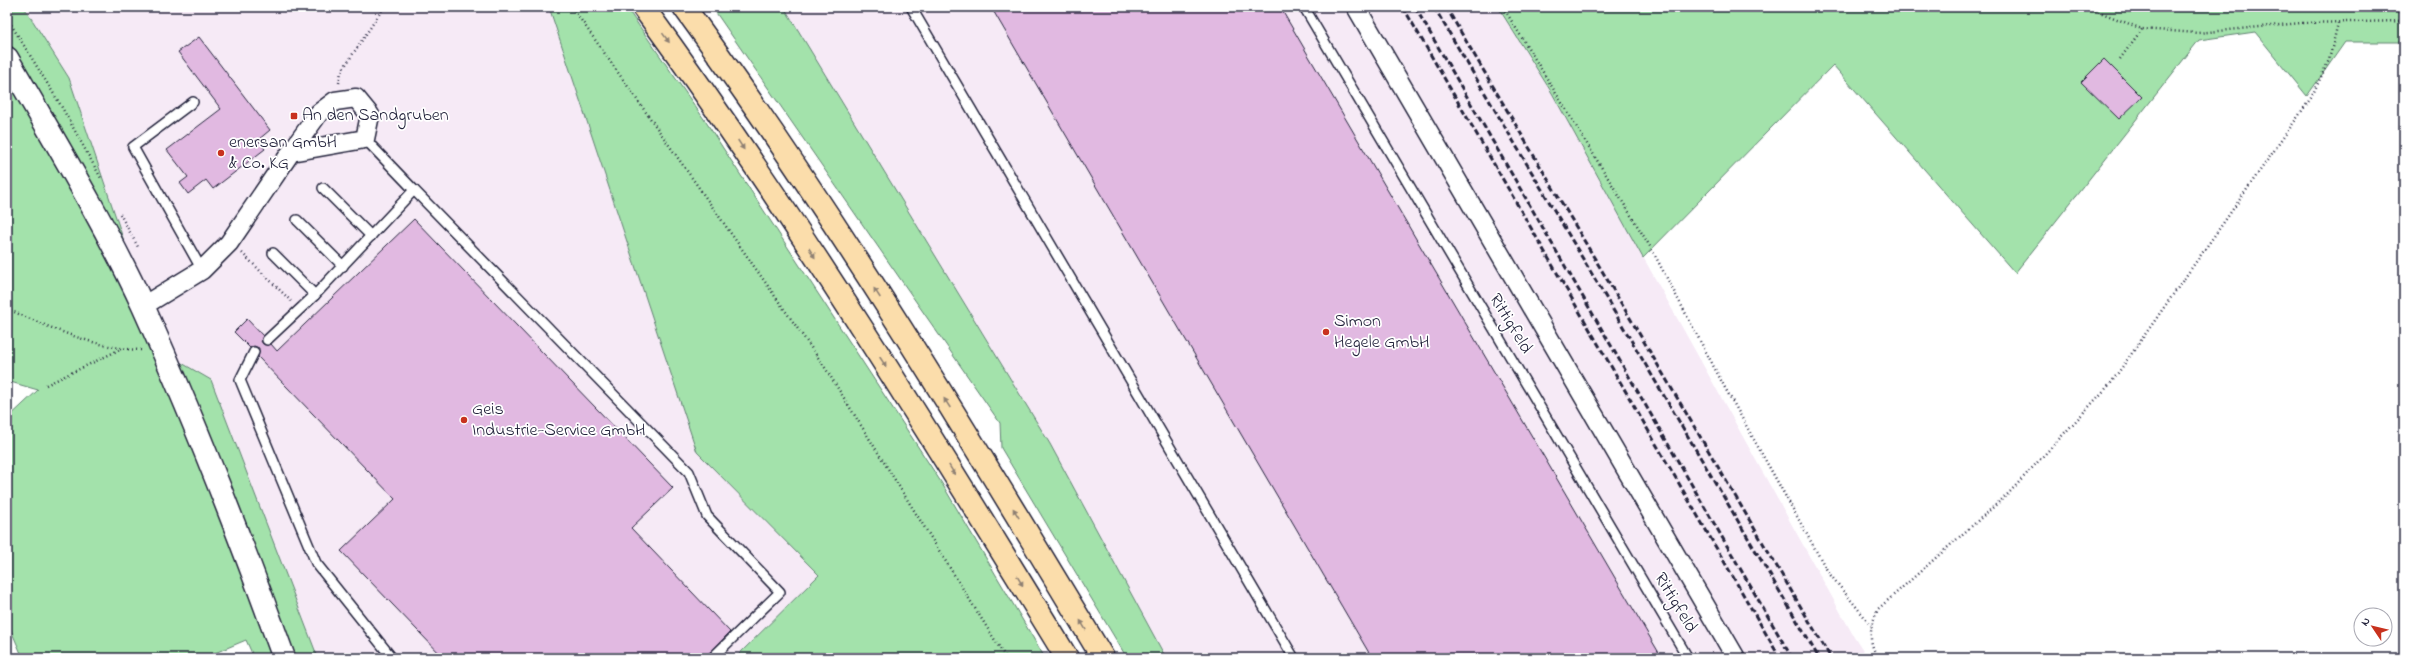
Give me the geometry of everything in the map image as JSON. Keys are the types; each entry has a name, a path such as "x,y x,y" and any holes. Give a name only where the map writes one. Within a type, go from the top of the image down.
{"highway":[{"path":"643,7 716,107 842,298 936,444 1067,658"},
{"path":"684,7 749,98 861,268 1008,499 1103,658"}],"main road":[{"path":"7,58 42,116 97,215 143,306 216,478 284,658"}],"street":[{"path":"1356,7 1736,658"},
{"path":"143,306 202,270 229,242 291,152 320,113 335,101 356,98 370,115 364,139 291,152"}],"lane":[{"path":"911,7 1294,658"},
{"name":"Rittigfeld","path":"1304,7 1688,658"},
{"path":"193,102 133,147 202,270"},
{"path":"364,139 689,472 707,516 780,592 712,658"},
{"path":"323,188 371,236"},
{"path":"267,340 315,295 414,190"},
{"path":"297,220 343,266"},
{"path":"273,253 315,295"},
{"path":"254,352 240,380 316,563 392,658"}],"path":[{"path":"335,101 341,72 384,7"},
{"path":"572,7 824,366 1006,658"},
{"path":"1503,7 1651,248 1724,386 1828,572 1871,625"},
{"path":"2088,7 2142,30 2198,33 2301,23 2404,21"},
{"path":"1878,658 1871,646 1871,625 1878,609 2008,494 2111,383 2311,98 2330,60 2338,23"},
{"path":"2120,59 2142,30"},
{"path":"229,242 250,259 299,310"},
{"path":"7,309 56,330 120,350 161,350"},
{"path":"46,385 120,350"}],"shaded area":[{"path":"24,7 549,7 697,452 819,575 735,658 318,658 211,380 161,351 69,78"},
{"path":"784,7 1498,7 1552,93 1852,633 1868,658 1166,658 1050,444"}],"green space":[{"path":"7,7 24,7 69,78 161,351 211,380 318,658 254,658 246,640 203,658 23,658 7,621 7,419 38,390 7,381"},
{"path":"549,7 626,7 706,122 941,482 1045,658 735,658 819,575 697,452"},
{"path":"712,7 784,7 1050,444 1166,658 1127,658 1001,448 1000,423"},
{"path":"1498,7 2404,7 2404,42 2345,42 2307,96 2255,32 2199,40 2015,273 1833,65 1643,258 1552,93"}],"building":[{"name":"Simon Hegele GmbH","path":"991,7 1280,7 1662,658 1372,658"},
{"path":"199,37 270,130 258,140 265,149 213,189 206,180 188,194 180,183 188,177 167,150 221,109 178,52"},
{"path":"2104,59 2142,97 2119,119 2081,82"},
{"name":"Geis Industrie-Service GmbH","path":"414,219 673,488 631,528 730,632 705,658 444,658 341,551 395,499 258,357 259,348 254,346 250,348 234,332 247,319 263,336 261,341 263,344 271,344 277,351"}],"railway":[{"path":"1403,7 1780,658"},
{"path":"1415,7 1792,658"},
{"path":"1434,7 1819,658"},
{"path":"1446,7 1831,658"}],"place":[{"name":"An den Sandgruben","path":"294,116"},
{"name":"enersan GmbH & Co. KG","path":"221,153"},
{"name":"Simon Hegele GmbH","path":"1326,332"},
{"name":"Geis Industrie-Service GmbH","path":"464,420"}]}
